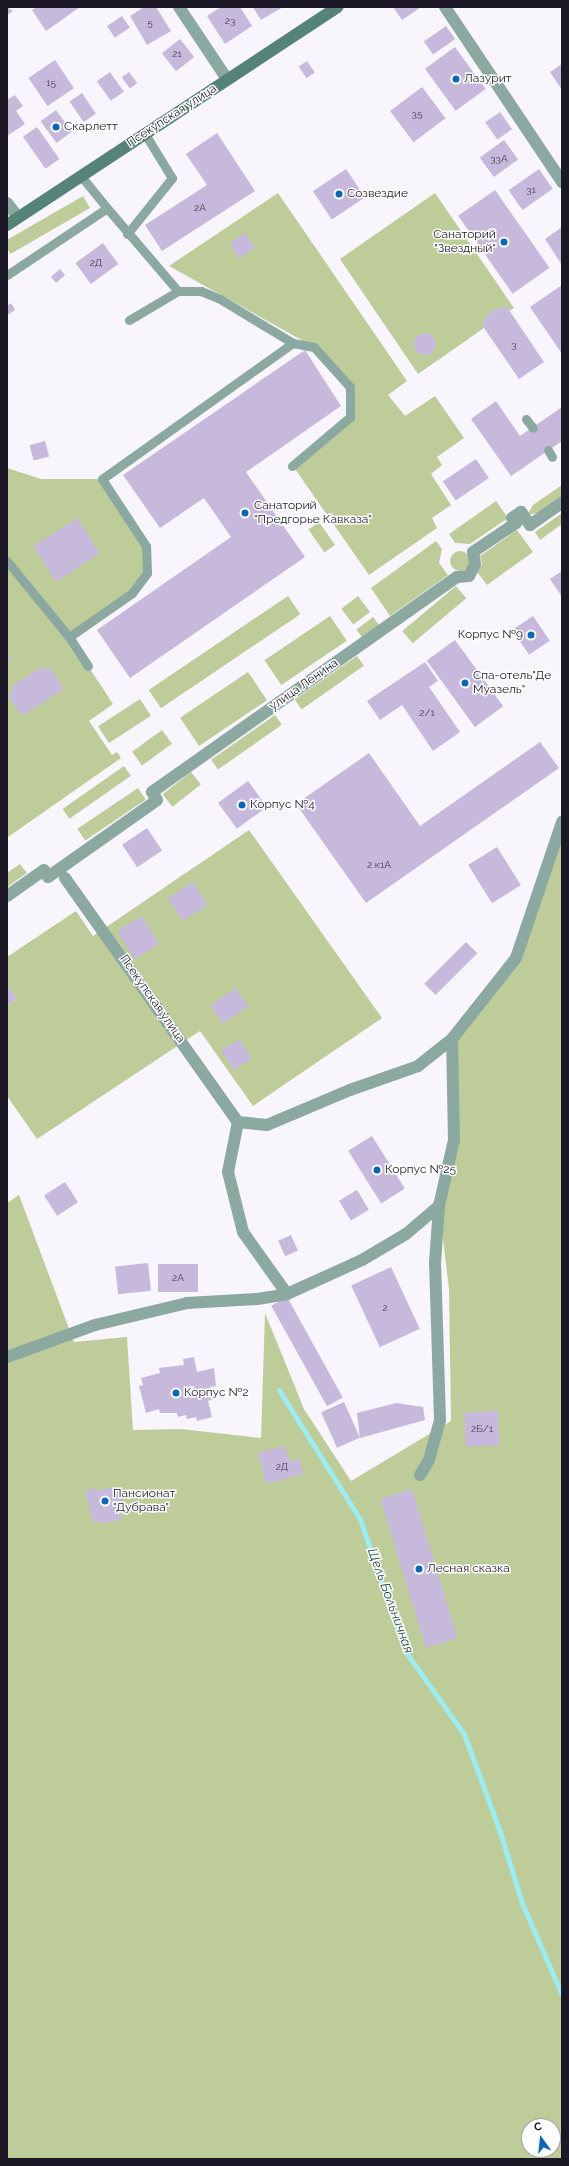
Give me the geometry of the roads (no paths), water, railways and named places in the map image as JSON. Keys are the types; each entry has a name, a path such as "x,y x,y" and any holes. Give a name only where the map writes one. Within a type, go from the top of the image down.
{"street":[{"path":"179,7 227,79"},
{"name":"Псекупская улица","path":"7,225 337,7"},
{"path":"445,7 562,182"},
{"path":"7,203 18,217"},
{"name":"улица Ленина","path":"7,896 44,870 48,877 157,800 152,792 457,577 469,576 475,567 474,552 516,523 512,518 521,512 530,525 562,503"},
{"path":"286,1294 242,1232 228,1172 238,1122 267,1125 350,1090 418,1066 452,1039 516,958 562,822"},
{"name":"Псекупская улица","path":"65,878 238,1122"},
{"path":"420,1475 429,1460 440,1420 435,1263 439,1206 454,1140 452,1039"},
{"path":"7,1357 95,1325 188,1303 257,1299 286,1294 368,1256 406,1234 439,1206"}],"lane":[{"path":"127,234 172,178 145,134"},
{"path":"81,176 127,234 178,291"},
{"path":"7,275 107,208"},
{"path":"129,320 178,291 201,294 220,299 292,343 314,347 350,387 350,417 292,466"},
{"path":"69,637 132,593 147,573 146,546 102,479 292,343"},
{"path":"526,419 533,428"},
{"path":"7,561 69,637 88,666"}],"waterway":[{"name":"Щель Больничная","path":"279,1390 360,1519 405,1651 464,1734 500,1832 522,1903 562,1995"}],"place":[{"name":"Лазурит","path":"456,79"},
{"name":"Скарлетт","path":"56,127"},
{"name":"Созвездие","path":"339,194"},
{"name":"Санаторий \"Звездный\"","path":"504,242"},
{"name":"Санаторий \"Предгорье Кавказа\"","path":"245,513"},
{"name":"Корпус №9","path":"531,635"},
{"name":"Спа-отель\"Де Муазель\"","path":"465,683"},
{"name":"Корпус №4","path":"242,805"},
{"name":"Корпус №25","path":"377,1170"},
{"name":"Корпус №2","path":"176,1393"},
{"name":"Пансионат \"Дубрава\"","path":"105,1501"},
{"name":"Лесная сказка","path":"419,1569"}]}
